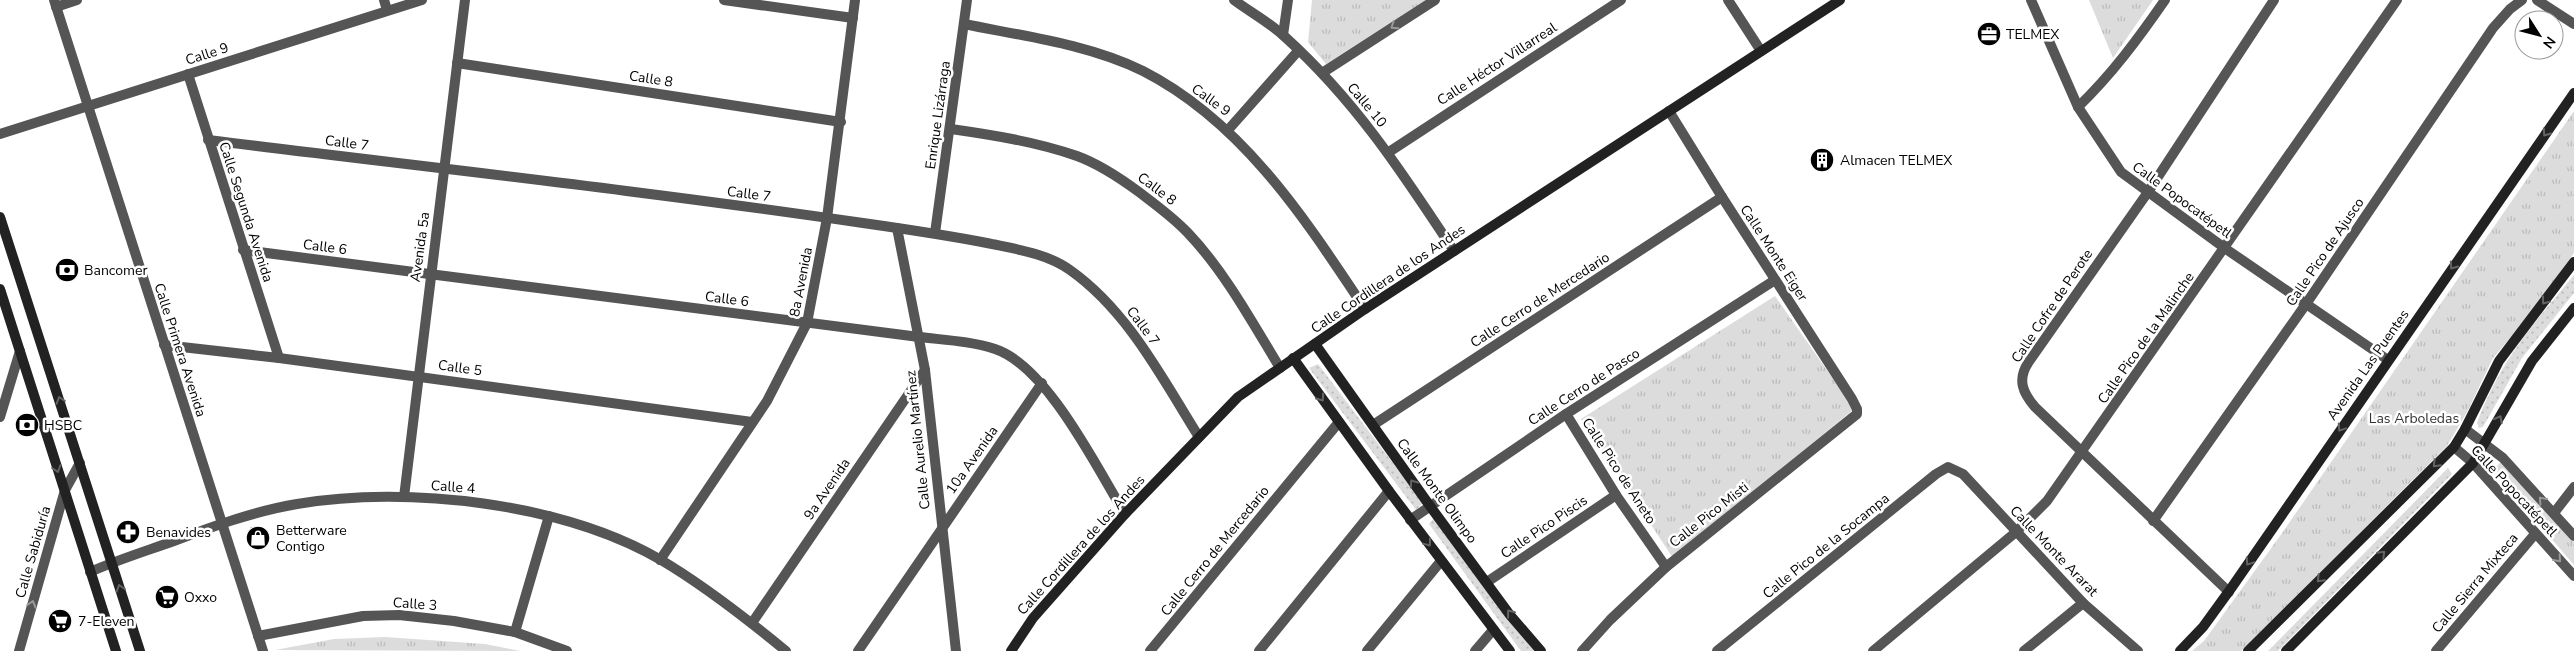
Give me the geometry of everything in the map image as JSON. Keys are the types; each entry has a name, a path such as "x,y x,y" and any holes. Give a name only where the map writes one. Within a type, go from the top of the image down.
{"street":[{"path":"55,3 77,0"},
{"name":"Calle 9","path":"0,134 188,74 385,5 422,0"},
{"name":"Avenida 5a","path":"404,497 465,0"},
{"path":"724,0 853,18"},
{"name":"8a Avenida","path":"660,560 781,377 807,323 827,218 841,122 855,0"},
{"name":"Enrique Lizárraga","path":"935,233 951,129 967,0"},
{"name":"Calle 10","path":"1234,0 1283,35 1322,73 1388,152 1454,251"},
{"path":"1283,35 1288,0"},
{"path":"1322,73 1435,0"},
{"name":"Calle Héctor Villarreal","path":"1388,152 1621,0"},
{"path":"1728,0 1761,52"},
{"name":"Calle Cordillera de los Andes","path":"1011,651 1033,618 1125,514 1238,398 1365,309 1840,0"},
{"name":"Calle Popocatépetl","path":"2032,0 2078,107 2121,172 2226,248 2388,360"},
{"path":"2078,107 2106,80 2165,0"},
{"name":"Calle Cofre de Perote","path":"2229,592 2082,453 2026,395 2022,387 2022,374 2148,192 2274,0"},
{"name":"Calle Pico de la Malinche","path":"1873,651 2016,532 2047,501 2226,248 2397,0"},
{"name":"Calle Pico de Ajusco","path":"2153,521 2306,304 2494,28 2510,9 2522,0"},
{"path":"2537,0 2574,24"},
{"name":"Calle Primera Avenida","path":"55,3 86,106 263,651"},
{"name":"Calle 9","path":"964,24 1050,42 1119,62 1143,72 1188,100 1228,130 1312,231 1365,309"},
{"path":"1228,130 1298,51"},
{"name":"Calle 8","path":"457,63 841,122"},
{"name":"Calle Segunda Avenida","path":"188,74 243,250 280,358"},
{"name":"Avenida Las Puentes","path":"2180,651 2203,627 2229,592 2574,92"},
{"name":"Calle Monte Eiger","path":"1669,111 1857,409"},
{"name":"Calle 8","path":"951,129 1021,141 1077,156 1108,170 1136,190 1170,216 1202,249 1230,288 1280,368"},
{"name":"Calle 7","path":"208,140 827,218 935,233 1023,250 1047,258 1069,269 1116,312 1155,366 1199,437"},
{"name":"Calle Cerro de Mercedario","path":"1373,425 1722,197"},
{"path":"0,216 140,651"},
{"name":"Calle Aurelio Martínez","path":"897,228 925,370 956,651"},
{"name":"Calle 6","path":"243,250 919,337 994,349 1026,367 1042,383 1125,514"},
{"path":"2248,651 2454,447 2465,430 2500,362 2574,262"},
{"name":"Calle Cerro de Pasco","path":"1410,520 1566,414 1774,280"},
{"path":"0,289 116,651"},
{"path":"2286,651 2473,463 2532,361 2574,308"},
{"name":"Calle Monte Olimpo","path":"1315,344 1430,506 1541,651"},
{"name":"Calle 5","path":"164,345 419,376 752,422"},
{"path":"0,417 20,351"},
{"path":"1293,358 1410,520 1510,651"},
{"name":"9a Avenida","path":"752,624 925,370"},
{"name":"10a Avenida","path":"858,651 1042,383"},
{"name":"Calle Pico Misti","path":"1582,651 1610,620 1666,567 1853,419 1857,409"},
{"name":"Calle Pico de Aneto","path":"1566,414 1616,495 1666,567"},
{"name":"Calle Cerro de Mercedario","path":"1150,651 1339,422"},
{"name":"Calle Popocatépetl","path":"2465,430 2503,458 2574,536"},
{"name":"Calle Popocatépetl","path":"2454,447 2473,463 2574,576"},
{"name":"Calle Sabiduría","path":"19,651 64,490 80,463"},
{"name":"Calle Pico de la Socampa","path":"1717,651 1936,474 1948,467 1953,468"},
{"name":"Calle Monte Ararat","path":"1953,468 1963,474 2083,603 2138,651"},
{"path":"2554,513 2574,487"},
{"path":"1259,651 1389,491"},
{"name":"Calle Pico Piscis","path":"1487,582 1616,495"},
{"name":"Calle 4","path":"90,572 112,562 222,524 296,504 353,497 404,497 469,501 549,516 614,538 660,560 752,624 786,651"},
{"path":"515,632 549,516"},
{"name":"Calle Sierra Mixteca","path":"2436,651 2535,534"},
{"path":"1367,651 1441,561"},
{"path":"2024,651 2083,603"},
{"name":"Calle 3","path":"258,636 363,616 399,616 454,621 515,632 567,651"},
{"path":"1476,651 1493,630"}],"green space":[{"path":"1312,0 1426,0 1326,64 1308,42"},
{"path":"2089,0 2153,0 2113,58"},
{"name":"Las Arboledas","path":"2574,111 2574,253 2522,324 2493,358 2467,412 2447,446 2241,651 2192,651 2204,641 2280,536"},
{"path":"2574,275 2574,293 2522,358 2483,427 2479,428 2477,423 2486,401 2507,362 2531,328"},
{"path":"1775,296 1854,409 1673,558 1581,419"},
{"path":"1318,364 1423,503 1416,510 1309,368"},
{"path":"2503,459 2574,542 2574,565 2493,471"},
{"path":"2448,468 2452,474 2278,651 2268,651"},
{"path":"1434,518 1534,651 1521,651 1429,524"},
{"path":"385,637 485,644 520,651 275,650 334,639"}],"place":[{"name":"TELMEX","path":"1989,34"},
{"name":"Almacen TELMEX","path":"1822,160"},
{"name":"Bancomer","path":"67,270"},
{"name":"HSBC","path":"27,425"},
{"name":"Benavides","path":"128,532"},
{"name":"Betterware Contigo","path":"258,538"},
{"name":"Oxxo","path":"167,597"},
{"name":"7-Eleven","path":"60,621"}]}
